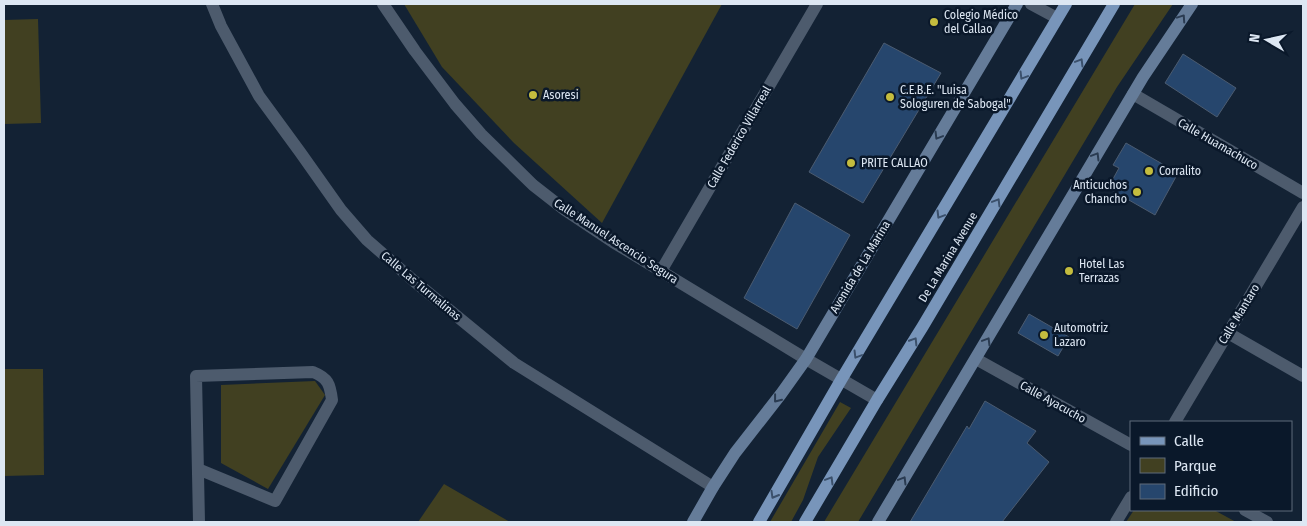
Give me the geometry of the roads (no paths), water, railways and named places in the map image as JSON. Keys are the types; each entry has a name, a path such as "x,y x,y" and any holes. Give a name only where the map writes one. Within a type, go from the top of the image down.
{"main road":[{"name":"Avenida de La Marina","path":"692,522 735,453 806,359 1017,4"},
{"path":"759,522 1066,4"},
{"name":"De La Marina Avenue","path":"805,522 1114,4"},
{"path":"878,522 976,360 1142,77 1192,4"}],"street":[{"name":"Calle Las Turmalinas","path":"212,4 221,26 259,96 341,210 366,240 414,282 514,363 713,487"},
{"name":"Calle Manuel Ascencio Segura","path":"383,4 455,104 481,134 532,185 565,210 614,242 877,400"},
{"name":"Calle Federico Villarreal","path":"661,271 817,4"},
{"path":"1031,4 1057,18"},
{"name":"Calle Huamachuco","path":"1133,94 1303,193"},
{"name":"Calle Mantaro","path":"1176,421 1303,206"},
{"path":"1228,333 1303,376"},
{"name":"Calle Ayacucho","path":"976,360 1130,444"},
{"path":"198,469 275,501 332,400 331,388 324,376 313,372 196,376 199,522"},
{"path":"1116,522 1130,499"},
{"path":"1248,511 1267,522"}],"place":[{"name":"Colegio Médico del Callao","path":"934,22"},
{"name":"Asoresi","path":"533,95"},
{"name":"C.E.B.E. \"Luisa Sologuren de Sabogal\"","path":"890,97"},
{"name":"PRITE CALLAO","path":"851,163"},
{"name":"Corralito","path":"1149,171"},
{"name":"Anticuchos Chancho","path":"1137,192"},
{"name":"Hotel Las Terrazas","path":"1069,271"},
{"name":"Automotriz Lazaro","path":"1044,335"}]}
